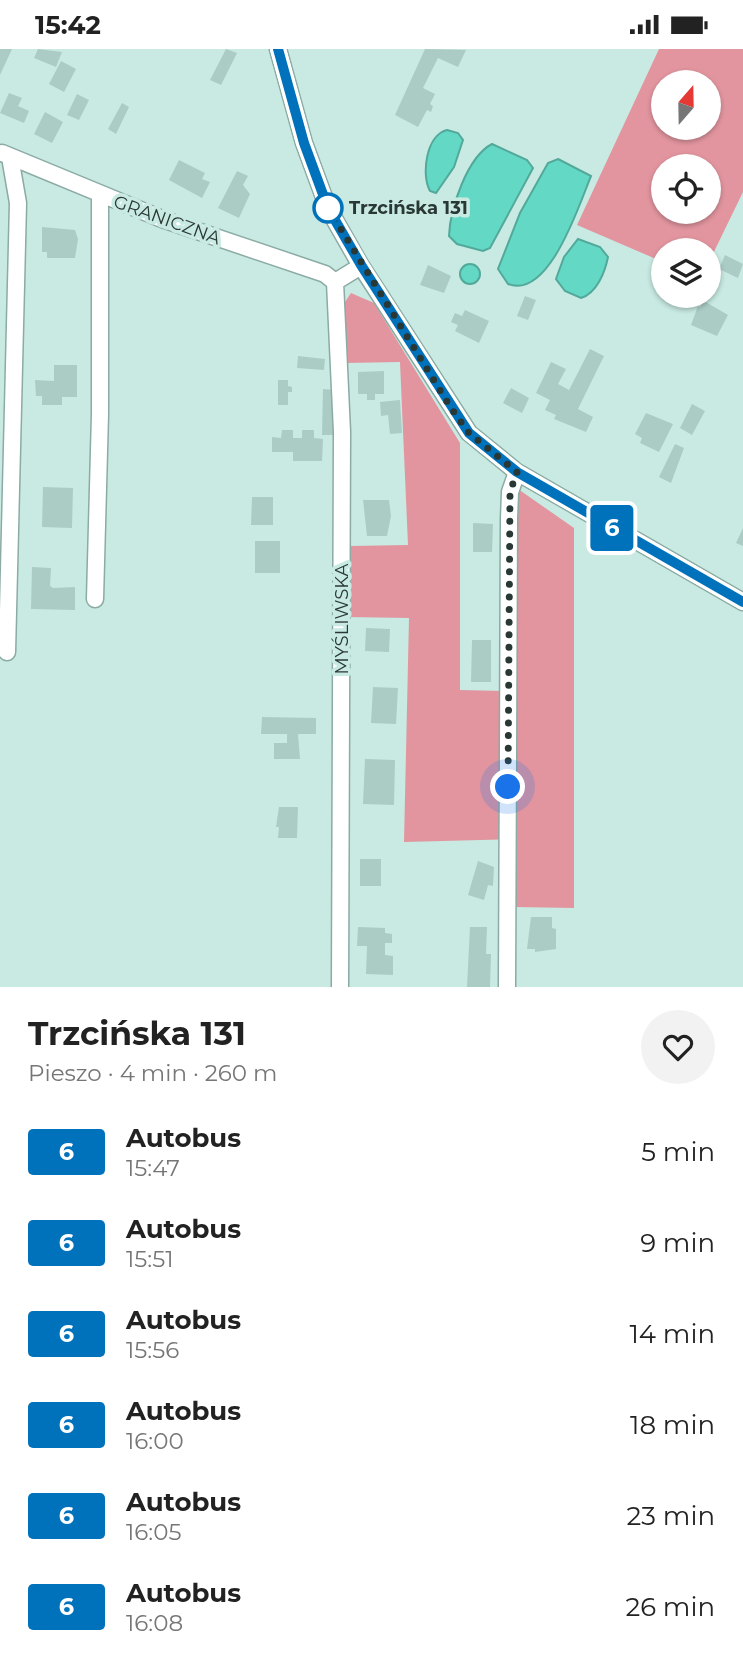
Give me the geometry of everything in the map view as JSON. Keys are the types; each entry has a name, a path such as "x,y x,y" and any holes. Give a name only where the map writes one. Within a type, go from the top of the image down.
{"street":[{"path":"278,49 320,188 361,265 469,433 517,472 743,602"},
{"path":"5,155 18,215 7,652"},
{"name":"GRANICZNA","path":"5,155 100,195 237,246 325,274 335,282"},
{"path":"94,599 100,414 100,195"},
{"path":"335,282 361,265"},
{"name":"MYŚLIWSKA","path":"335,282 342,446 340,987"},
{"path":"507,987 509,519 510,492 517,472"}],"shaded area":[{"path":"659,49 743,49 743,192 721,238 651,238 651,257 577,225"},
{"path":"447,130 458,133 463,140 454,167 436,193 430,191 427,184 427,156 434,139"},
{"path":"492,144 527,160 533,168 490,248 483,251 457,244 449,236 456,198 468,172 475,160"},
{"path":"558,159 591,176 579,207 549,265 537,278 523,285 508,284 498,269 520,213 548,163"},
{"path":"578,239 600,247 608,257 596,287 581,298 565,291 556,279 564,257"},
{"path":"470,264 477,267 480,274 477,281 470,284 463,281 460,274 463,267"},
{"path":"351,293 374,303 460,443 460,690 504,691 505,480 574,528 574,908 514,907 515,839 404,842 409,618 345,617 351,546 408,545 400,362 345,363 341,308"}],"building":[{"path":"0,49 12,49 0,75"},
{"path":"38,49 62,52 56,67 34,58"},
{"path":"226,49 237,53 221,85 210,80"},
{"path":"425,49 466,50 458,67 438,58 423,88 435,94 430,104 433,106 431,112 427,110 418,127 395,115"},
{"path":"61,61 76,69 64,92 49,84"},
{"path":"9,93 22,98 18,106 29,111 24,123 0,113"},
{"path":"77,94 89,100 79,120 67,115"},
{"path":"122,103 129,107 116,134 108,129"},
{"path":"45,112 63,122 52,143 34,134"},
{"path":"179,160 205,173 202,179 210,182 202,198 169,180"},
{"path":"237,171 248,176 243,185 250,194 239,218 218,208"},
{"path":"42,227 75,230 78,239 75,258 47,258 47,252 42,252"},
{"path":"725,255 743,264 738,278 721,270"},
{"path":"428,265 451,276 444,293 420,285"},
{"path":"525,296 536,300 528,320 517,316"},
{"path":"697,308 716,308 728,315 717,336 691,325"},
{"path":"465,310 489,321 479,343 455,331 458,325 451,322 455,313 462,316"},
{"path":"590,349 604,356 578,409 593,417 586,432 554,419 556,415 545,410 550,400 536,393 551,362 566,369 558,384 569,390"},
{"path":"298,356 325,359 324,370 297,368"},
{"path":"54,365 77,365 77,397 62,397 62,405 42,405 42,396 36,396 35,380 54,381"},
{"path":"384,371 384,394 375,394 375,400 367,400 367,394 358,394 358,372"},
{"path":"278,380 288,380 288,386 292,387 292,392 288,392 288,405 278,405"},
{"path":"511,388 529,398 522,413 503,403"},
{"path":"323,389 335,390 334,435 322,435"},
{"path":"400,400 402,433 390,434 388,415 381,416 380,402"},
{"path":"692,404 705,411 692,435 680,428"},
{"path":"646,413 673,424 659,452 640,443 642,438 635,434"},
{"path":"282,430 293,430 293,438 302,438 302,430 314,430 314,438 323,439 322,461 293,461 293,452 272,452 272,437 281,438"},
{"path":"675,444 684,448 671,483 659,477"},
{"path":"43,487 73,488 72,528 42,527"},
{"path":"252,497 273,497 273,525 251,525"},
{"path":"363,500 389,500 391,516 387,536 367,536"},
{"path":"473,523 493,524 492,552 473,552"},
{"path":"743,528 743,546 736,543"},
{"path":"255,541 280,541 280,573 255,573"},
{"path":"32,567 51,568 50,586 53,588 75,587 75,610 31,609"},
{"path":"366,628 390,629 389,652 365,651"},
{"path":"472,640 491,640 491,682 471,682"},
{"path":"373,687 398,688 396,724 371,723"},
{"path":"262,717 316,718 316,734 298,734 300,759 274,759 274,743 287,743 287,734 261,734"},
{"path":"365,759 395,760 394,805 363,804"},
{"path":"279,807 298,807 297,838 278,838 279,827 276,827"},
{"path":"360,859 381,859 381,886 360,886"},
{"path":"478,861 494,867 493,886 488,885 484,900 468,895"},
{"path":"531,917 552,917 552,928 556,929 556,949 535,952 535,949 527,949"},
{"path":"358,927 385,928 385,933 392,934 392,943 385,943 385,955 393,956 393,975 366,974 367,946 357,946"},
{"path":"470,927 487,927 486,954 491,954 490,987 467,987"}],"bus line":[{"name":"6","path":"278,49 304,143 328,208 361,265 469,433 517,472 743,602"}],"place":[{"name":"Trzcińska 131","path":"328,208"}],"route":[{"path":"328,208 451,408 469,433 517,472 510,492 511,691 508,787"}]}
